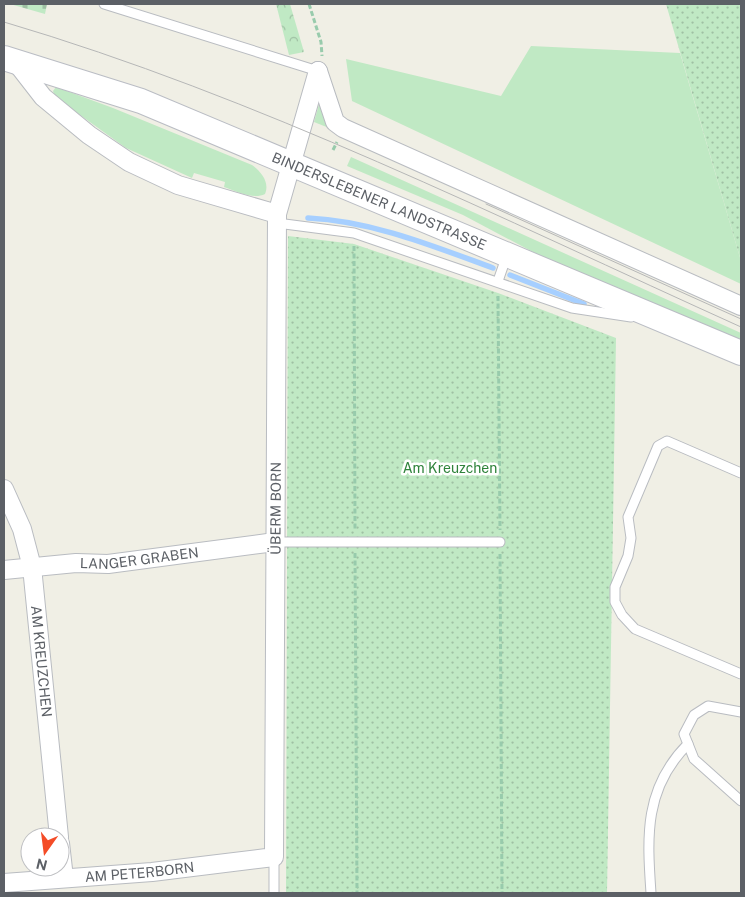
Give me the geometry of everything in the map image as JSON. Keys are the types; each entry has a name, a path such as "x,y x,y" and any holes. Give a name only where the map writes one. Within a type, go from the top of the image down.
{"main road":[{"name":"BINDERSLEBENER LANDSTRASSE","path":"9,59 141,101 291,162 741,353"}],"street":[{"name":"BINDERSLEBENER LANDSTRASSE","path":"9,59 43,98 89,135 129,162 178,186 277,218"},
{"name":"ÜBERM BORN","path":"274,857 277,218 291,162 318,71"},
{"path":"318,71 335,122 343,128 741,306"},
{"name":"AM KREUZCHEN","path":"4,490 22,529 32,567 58,827"},
{"name":"LANGER GRABEN","path":"4,570 76,563 108,564 275,542"},
{"name":"AM PETERBORN","path":"4,883 152,872 274,857"}],"lane":[{"path":"104,4 318,71"},
{"path":"277,218 354,232 572,308 674,323"},
{"path":"498,281 508,254"},
{"path":"741,472 667,441 658,446 628,517 632,538 628,556 615,587 615,602 635,629 741,674"},
{"path":"275,542 500,542"},
{"path":"741,712 708,706 694,715 684,734 694,759 741,801"},
{"path":"651,893 648,847 649,821 658,787 672,760 688,744"},
{"path":"274,857 274,893"}],"path":[{"path":"309,4 321,42 322,52 318,71"},
{"path":"354,232 357,893"},
{"path":"498,281 502,893"}],"green space":[{"path":"10,4 47,4 45,14"},
{"path":"276,4 290,4 304,52 289,55"},
{"path":"666,4 741,4 741,261"},
{"path":"531,46 680,53 741,261 741,284 352,101 346,59 501,96"},
{"path":"56,87 113,108 252,165 259,171 265,181 265,194 255,196 245,194 224,187 225,182 194,173 192,178 126,148 55,97 53,91"},
{"path":"321,97 334,130 314,122"},
{"path":"351,157 741,333 741,340 548,260 463,215 347,166"},
{"name":"Am Kreuzchen","path":"288,236 354,244 498,293 616,338 607,893 286,893"}],"waterway":[{"path":"308,218 332,220 379,229 425,243 493,268"},
{"path":"510,275 584,304"}],"tram line":[{"path":"4,22 99,52 285,123 469,202 741,327"},
{"path":"486,204 741,319"}]}
